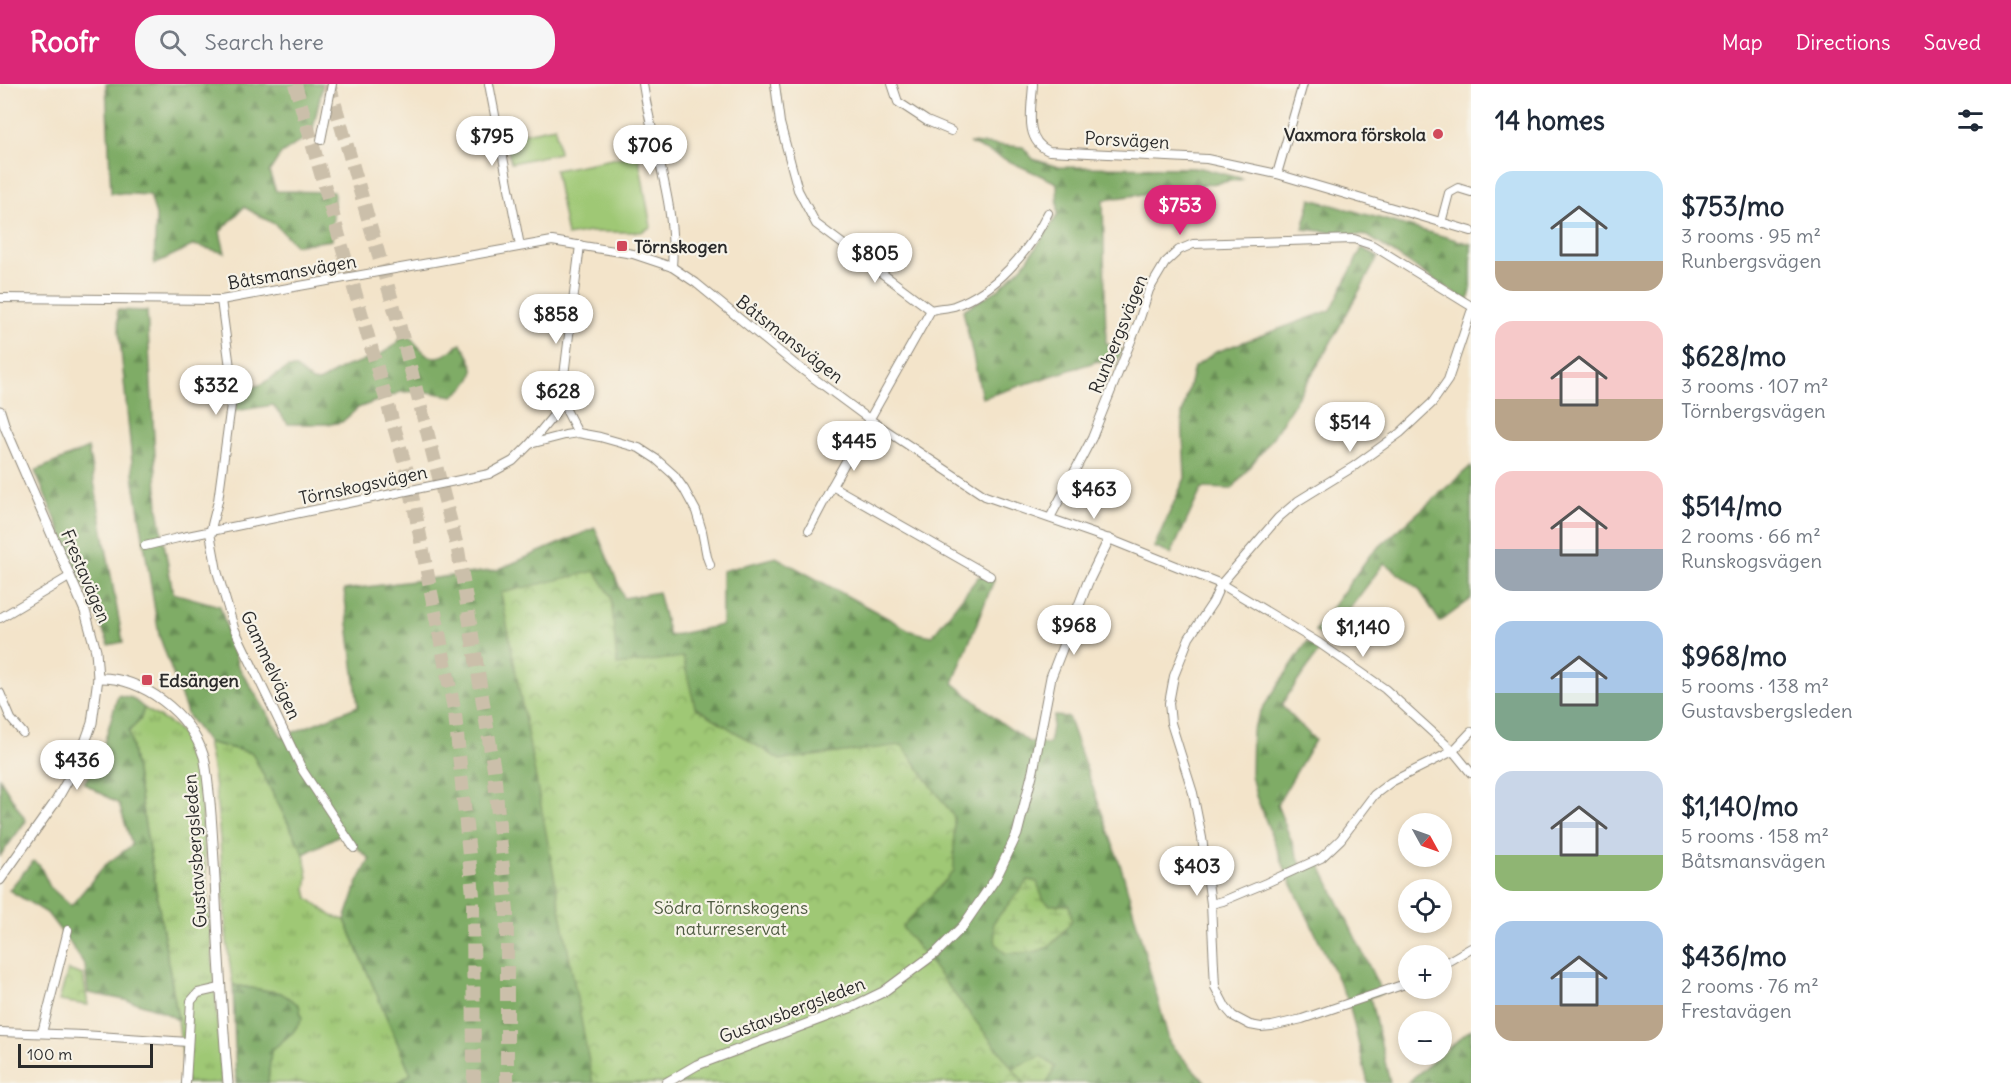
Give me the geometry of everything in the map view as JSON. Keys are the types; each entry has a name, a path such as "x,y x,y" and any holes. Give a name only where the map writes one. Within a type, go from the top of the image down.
{"street":[{"path":"321,140 332,84"},
{"path":"489,84 519,246"},
{"path":"643,84 648,120 664,179 674,246 672,267"},
{"path":"775,84 780,123 798,190 816,224 931,310 953,306 986,289 1019,258 1038,234 1048,213"},
{"path":"892,84 898,102 927,121 951,131"},
{"name":"Porsvägen","path":"1033,84 1031,131 1034,141 1048,151 1207,159 1277,174 1471,231"},
{"path":"1277,174 1303,84"},
{"path":"1441,223 1449,193 1458,188 1471,192"},
{"name":"Runbergsvägen","path":"1050,518 1092,438 1139,321 1149,290 1165,263 1179,250 1193,244 1354,239 1371,245 1471,306"},
{"name":"Båtsmansvägen","path":"0,298 221,300 323,284 401,267 552,241 633,254 672,267 696,283 796,365 869,419 985,496 1110,539 1221,584 1319,643 1385,689 1453,751 1471,773"},
{"path":"530,444 553,416 561,400 580,246"},
{"name":"Gammelvägen","path":"221,300 232,390 218,501 210,533 217,571 234,628 303,771 354,848"},
{"path":"808,530 931,310"},
{"path":"1398,986 1287,1023 1261,1027 1250,1025 1233,1016 1226,1008 1215,987 1211,904 1196,808 1171,723 1169,703 1174,676 1189,638 1213,602 1221,584 1278,518 1298,501 1400,433 1424,410 1448,380 1467,342 1471,312"},
{"path":"561,400 578,433"},
{"name":"Frestavägen","path":"0,411 91,628 98,678 92,723 78,762 56,801 0,880"},
{"name":"Törnskogsvägen","path":"145,546 489,474 513,461 530,444 578,433 600,436 639,448 674,475 696,511 710,565"},
{"path":"832,486 990,576"},
{"name":"Gustavsbergsleden","path":"666,1083 697,1065 852,1007 883,992 937,952 963,926 996,878 1017,834 1033,771 1051,676 1088,582 1110,539"},
{"path":"0,618 69,577"},
{"name":"Gustavsbergsleden","path":"98,678 114,678 133,683 167,704 195,737 204,758 213,836 220,988 228,1083"},
{"path":"0,693 11,719 23,733"},
{"path":"1211,904 1256,888 1321,858 1341,839 1374,795 1391,782 1453,751 1471,732"},
{"path":"42,1034 68,930"},
{"path":"1452,958 1471,948"},
{"path":"186,1083 191,1001 198,993 220,988"},
{"path":"0,1032 188,1042"}],"green space":[{"path":"106,84 323,84 312,133 280,155 269,172 276,191 334,192 332,240 295,245 276,225 244,207 220,232 225,253 194,245 154,264 156,216 150,195 111,193"},
{"path":"555,127 559,153 511,163 505,137"},
{"path":"969,143 1023,147 1033,159 1058,167 1201,168 1244,179 1103,200 1106,343 1122,350 1115,367 1098,361 982,398 963,310 998,290 1026,262 1058,215 1057,183"},
{"path":"638,154 651,227 641,232 590,232 567,236 555,170"},
{"path":"1311,199 1471,244 1471,288 1468,302 1368,236 1303,229"},
{"path":"1362,248 1378,257 1322,358 1271,440 1232,489 1202,488 1171,554 1154,547 1185,478 1182,415 1194,367 1216,352 1331,310"},
{"path":"117,310 147,311 158,509 173,593 220,606 238,666 282,737 358,706 344,590 497,570 595,528 624,598 658,592 669,636 722,625 722,571 776,557 913,632 932,636 979,576 994,580 953,683 1029,742 1049,744 1054,716 1068,717 1122,870 1170,1044 1206,1083 1047,1083 1054,1067 976,1083 397,1083 411,1074 345,920 358,882 370,859 341,834 304,854 252,753 207,742 188,716 159,635 134,482"},
{"path":"409,336 426,354 436,357 442,356 461,344 473,367 471,379 453,396 422,391 401,392 358,408 342,422 331,424 288,424 273,405 235,411 239,390 260,385 288,368 296,368 312,381 319,382 344,367 378,356 394,346 402,337"},
{"path":"88,448 123,642 109,645 35,471"},
{"path":"1471,466 1471,599 1440,622 1419,589 1384,563 1327,639 1315,631 1370,555"},
{"name":"Södra Törnskogens naturreservat","path":"595,571 611,596 617,665 683,657 695,707 780,760 902,745 954,817 954,871 902,927 1024,1083 593,1083 501,593"},
{"path":"1307,642 1320,650 1281,705 1315,740 1277,805 1302,867 1318,860 1382,993 1370,997 1390,1083 1368,1083 1349,1003 1287,874 1256,796 1251,775 1252,731 1262,709"},
{"path":"118,695 132,698 144,708 140,720 129,731 178,1020 157,1009 88,993 85,965 47,913 9,890 33,861 40,866 50,887 71,906 104,866 132,845 119,804 84,783 99,761"},
{"path":"144,708 174,726 188,740 199,775 222,1083 186,1083 178,1020 129,731 140,720"},
{"path":"207,742 252,753 304,854 308,878 306,889 308,898 332,916 345,920 411,1074 397,1083 268,1083 270,1051 293,1032 281,993 233,985 217,802"},
{"path":"0,779 26,821 0,856"},
{"path":"1028,880 1037,882 1043,899 1050,905 1069,905 1072,920 1058,938 1044,948 1028,953 1005,953 996,944 993,923"},
{"path":"68,970 83,975 88,1005 59,1001"},
{"path":"233,985 281,993 299,1005 302,1019 293,1032 271,1051 268,1083 236,1083"},
{"path":"1471,1029 1471,1083 1407,1083 1428,1065 1452,1065 1452,1045"},
{"path":"1041,1056 1055,1067 1047,1083 976,1083"}],"tunnel":[{"path":"295,84 408,475 455,714 473,895 474,1083"},
{"path":"329,84 400,328 458,550 494,770 507,912 507,1083"}],"place":[{"name":"Vaxmora förskola","path":"1438,134"},
{"name":"Törnskogen","path":"622,246"},
{"name":"Edsängen","path":"147,680"}]}
